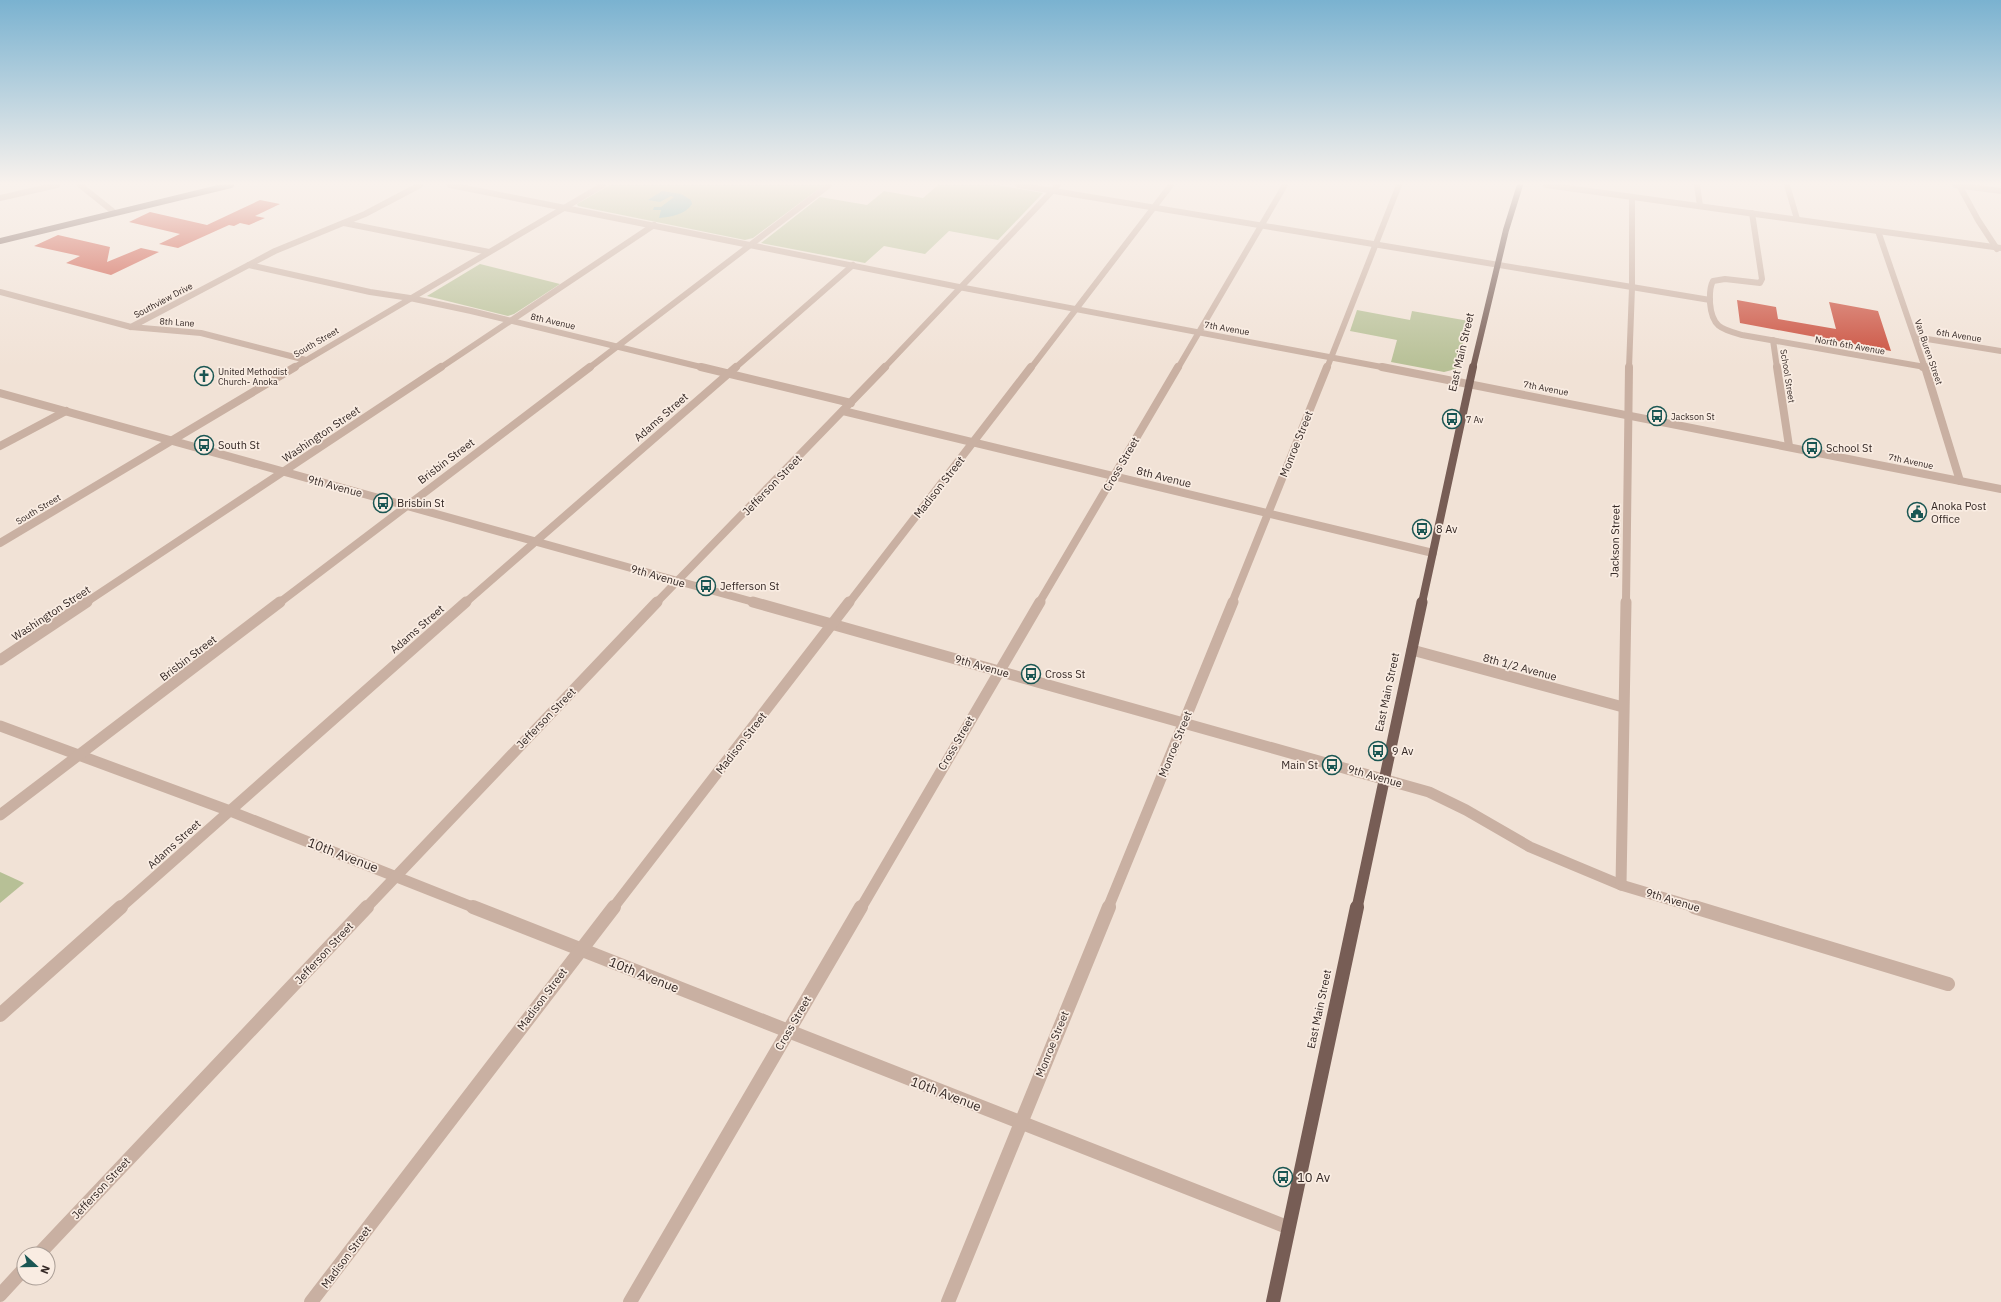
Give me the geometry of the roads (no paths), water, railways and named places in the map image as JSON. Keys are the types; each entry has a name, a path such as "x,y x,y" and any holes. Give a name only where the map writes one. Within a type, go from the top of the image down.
{"main road":[{"name":"East Main Street","path":"1272,1302 1469,383 1503,246"}],"street":[{"name":"Southview Drive","path":"131,327 287,246"},
{"path":"458,246 489,252"},
{"name":"South Street","path":"0,544 499,246"},
{"name":"Washington Street","path":"0,660 623,246"},
{"name":"Brisbin Street","path":"0,815 750,246"},
{"name":"7th Avenue","path":"755,246 1074,310 1469,383 2001,489"},
{"name":"Jefferson Street","path":"46,1246 549,714 847,407 999,246"},
{"name":"Madison Street","path":"311,1302 580,949 975,442 1124,246"},
{"name":"Cross Street","path":"630,1302 998,671 1115,476 1249,246"},
{"name":"Monroe Street","path":"948,1302 1269,513 1375,246"},
{"path":"1379,246 1710,300"},
{"name":"Jackson Street","path":"1620,884 1629,459 1627,414 1632,288 1632,246"},
{"name":"School Street","path":"1757,246 1762,278 1760,283 1725,279 1713,281 1710,289 1712,320 1721,328 1742,335 1773,340 1789,446"},
{"name":"Van Buren Street","path":"1883,246 1925,367 1960,481"},
{"path":"1998,247 2001,253"},
{"name":"8th Avenue","path":"249,265 370,292 410,298 617,346 728,374 975,442 1433,554"},
{"name":"Adams Street","path":"0,1015 418,644 537,542 853,265"},
{"name":"8th Lane","path":"0,292 131,327 201,333 306,360"},
{"name":"6th Avenue","path":"1914,337 2001,351"},
{"name":"North 6th Avenue","path":"1773,340 1925,367"},
{"name":"9th Avenue","path":"0,393 66,410 1184,722 1429,792 1466,810 1530,846 1620,884 1948,984"},
{"path":"0,446 66,410"},
{"name":"8th 1/2 Avenue","path":"1412,650 1623,707"},
{"name":"10th Avenue","path":"0,726 230,811 788,1032 1287,1227"},
{"path":"0,1295 16,1278"}],"place":[{"name":"United Methodist Church- Anoka","path":"204,376"},
{"name":"Jackson St","path":"1657,416"},
{"name":"7 Av","path":"1452,419"},
{"name":"South St","path":"204,445"},
{"name":"School St","path":"1812,448"},
{"name":"Brisbin St","path":"383,503"},
{"name":"Anoka Post Office","path":"1917,512"},
{"name":"8 Av","path":"1422,529"},
{"name":"Jefferson St","path":"706,586"},
{"name":"Cross St","path":"1031,674"},
{"name":"9 Av","path":"1378,751"},
{"name":"Main St","path":"1332,765"},
{"name":"10 Av","path":"1283,1177"}]}
